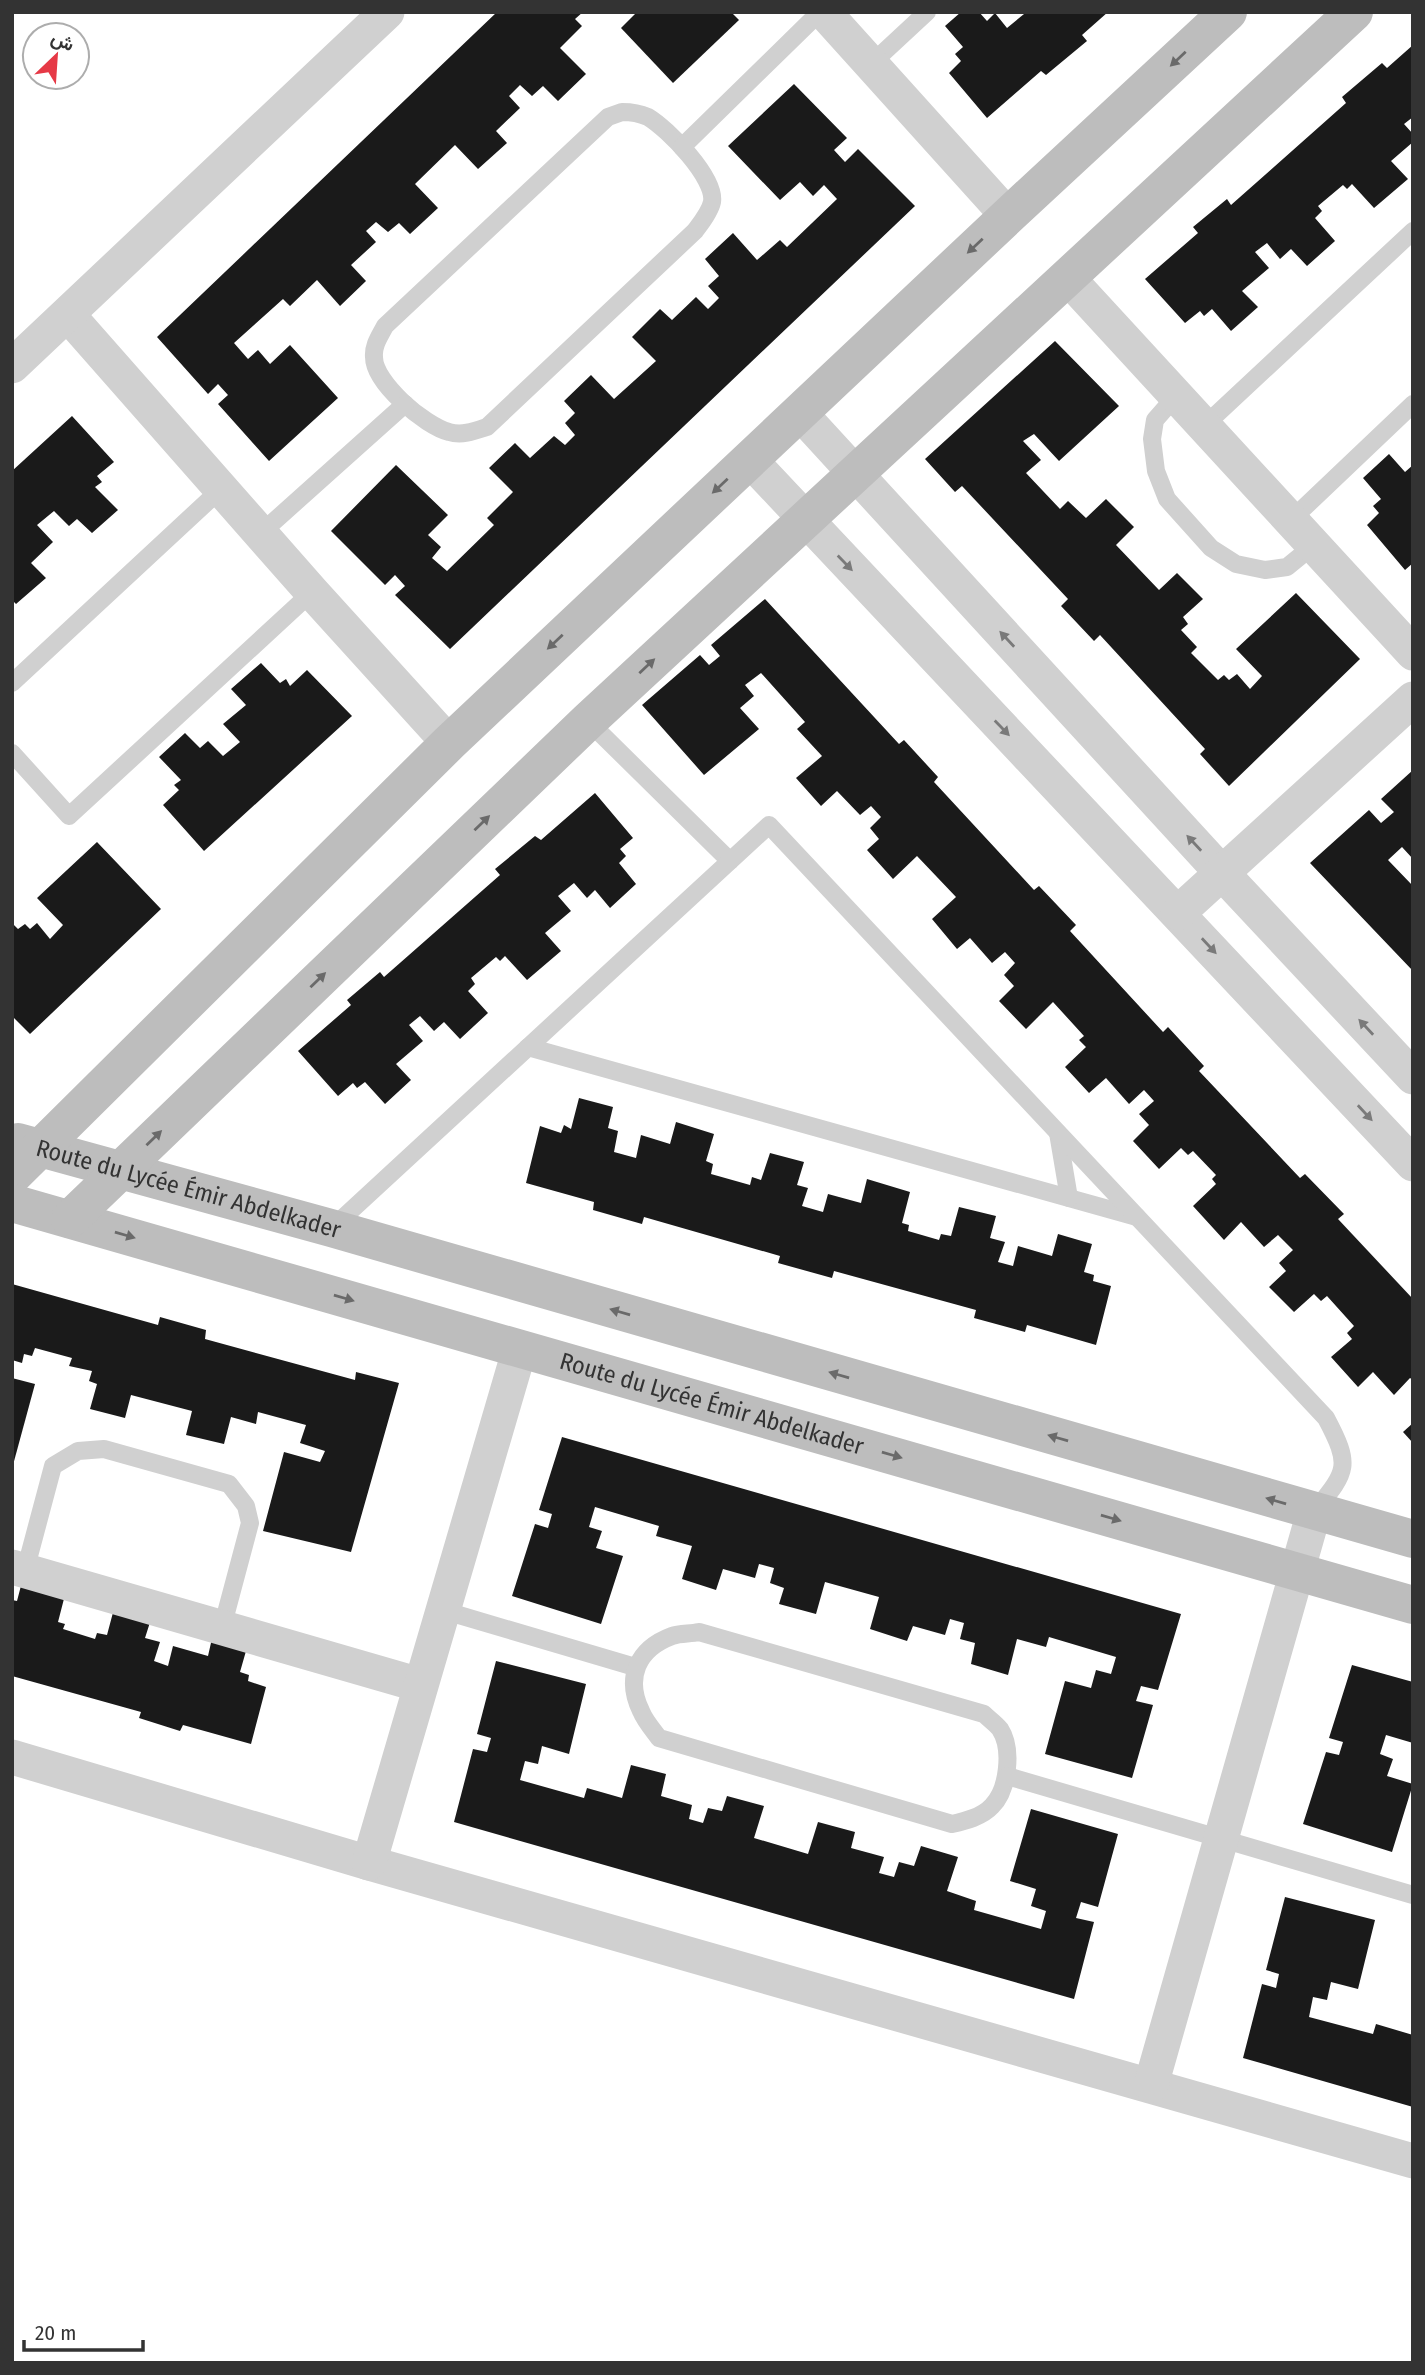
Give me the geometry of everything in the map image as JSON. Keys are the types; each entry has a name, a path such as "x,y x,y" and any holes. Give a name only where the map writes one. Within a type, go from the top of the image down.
{"street":[{"path":"12,366 387,12"},
{"path":"822,12 1008,216"},
{"path":"12,1176 25,1145 749,459 1228,12"},
{"path":"70,1219 588,721 1354,12"},
{"path":"1067,277 1413,653"},
{"path":"68,315 449,743"},
{"path":"799,412 1413,1077"},
{"path":"749,459 1413,1164"},
{"path":"1178,913 1413,699"},
{"name":"Route du Lycée Émir Abdelkader","path":"25,1145 331,1228 1413,1539"},
{"name":"Route du Lycée Émir Abdelkader","path":"12,1203 1413,1605"},
{"path":"369,1864 520,1348"},
{"path":"1150,2085 1314,1512"},
{"path":"18,1569 420,1685"},
{"path":"12,1757 369,1864 1413,2161"}],"lane":[{"path":"682,147 822,12"},
{"path":"870,64 926,12"},
{"path":"622,112 636,112 651,119 682,147 708,180 712,201 705,218 487,427 468,433 450,433 424,421 405,404 381,377 373,359 375,345 385,326 608,117 622,112"},
{"path":"1204,426 1413,231"},
{"path":"1176,396 1155,420 1152,439 1156,471 1167,499 1211,548 1237,564 1265,570 1287,568 1314,545"},
{"path":"261,533 405,404"},
{"path":"1291,520 1413,404"},
{"path":"12,683 222,488"},
{"path":"12,752 69,816 312,592"},
{"path":"588,721 730,862"},
{"path":"331,1228 769,825 1326,1418 1340,1445 1343,1464 1339,1481 1314,1512"},
{"path":"528,1047 1136,1217"},
{"path":"1058,1133 1069,1198"},
{"path":"18,1569 53,1466 78,1451 104,1449 216,1481 229,1485 246,1506 250,1523 222,1628"},
{"path":"442,1610 635,1667"},
{"path":"699,1632 984,1714 1000,1729 1007,1749 1007,1776 992,1806 969,1820 952,1824 659,1738 641,1712 634,1688 635,1667 650,1649 672,1636 699,1632"},
{"path":"1007,1776 1413,1895"}],"building":[{"path":"497,12 583,12 575,19 582,26 560,48 586,74 558,101 543,86 532,96 520,85 509,96 520,108 496,131 507,143 478,169 455,145 415,184 438,208 410,234 399,223 388,232 376,222 366,231 376,242 351,265 366,281 340,306 317,280 290,306 283,299 234,343 248,359 258,350 270,364 290,345 338,398 269,461 218,404 228,395 218,384 208,394 157,337"},
{"path":"637,12 731,12 739,20 673,83 621,28"},
{"path":"961,12 979,12 987,21 995,13 1007,28 1024,14 1022,12 1108,12 1082,35 1087,41 1046,75 1041,71 987,118 949,73 961,61 955,54 963,47 945,26"},
{"path":"1413,45 1413,117 1404,124 1413,134 1413,142 1391,161 1408,179 1374,208 1352,184 1347,189 1343,185 1318,206 1322,211 1315,218 1335,241 1307,266 1291,249 1280,259 1267,243 1255,252 1269,268 1242,291 1258,307 1231,331 1212,309 1204,316 1200,311 1185,323 1145,279 1198,233 1193,227 1227,199 1231,205 1346,103 1342,97 1382,63 1387,68"},
{"path":"794,84 847,138 834,150 845,162 858,149 915,206 450,649 395,595 405,586 395,575 385,585 331,531 396,465 448,515 428,535 441,547 432,558 447,571 494,525 487,518 513,492 489,468 515,443 530,458 554,436 565,445 575,435 565,423 575,413 564,401 591,375 614,399 656,361 632,337 660,309 672,320 696,297 708,309 719,298 708,286 719,276 705,259 733,233 757,260 780,240 787,247 837,199 824,185 813,196 800,182 780,200 728,146"},
{"path":"1055,341 1119,406 1059,461 1034,434 1023,441 1041,460 1026,473 1060,509 1068,501 1086,518 1106,499 1134,527 1116,545 1159,590 1177,573 1203,599 1183,617 1188,624 1181,630 1197,647 1191,653 1218,680 1224,675 1229,680 1237,674 1250,689 1262,676 1236,649 1296,593 1360,659 1229,786 1200,754 1205,749 1100,635 1094,641 1061,606 1068,599 962,486 955,492 925,459"},
{"path":"72,416 114,462 97,476 102,482 95,487 118,510 92,533 77,519 69,526 54,511 37,525 53,542 31,563 46,578 16,604 12,600 12,471"},
{"path":"1389,454 1405,472 1413,465 1413,563 1405,570 1367,525 1379,513 1373,506 1381,499 1363,478"},
{"path":"765,599 899,744 904,740 938,777 934,782 1034,890 1039,886 1076,925 1070,931 1163,1032 1168,1027 1204,1066 1199,1071 1300,1178 1305,1174 1344,1214 1338,1219 1413,1299 1413,1380 1410,1378 1394,1395 1373,1372 1358,1387 1331,1357 1352,1339 1347,1333 1354,1326 1327,1296 1321,1301 1314,1294 1294,1312 1269,1287 1286,1271 1279,1263 1293,1250 1278,1235 1264,1247 1241,1222 1224,1240 1193,1206 1216,1184 1212,1179 1216,1175 1193,1151 1188,1155 1181,1148 1159,1169 1133,1141 1149,1125 1139,1114 1154,1101 1144,1090 1129,1104 1106,1078 1089,1093 1065,1067 1086,1047 1079,1040 1084,1036 1053,1002 1026,1029 999,1001 1014,986 1004,975 1015,963 1005,952 992,963 970,938 957,949 932,919 956,897 917,856 893,879 867,850 879,839 870,828 881,817 871,806 860,815 837,791 821,806 796,778 822,756 797,729 805,722 761,673 745,685 754,696 740,708 759,729 704,775 642,705 700,655 709,665 720,656 711,645"},
{"path":"261,663 280,683 286,679 290,686 307,670 352,716 204,851 163,805 179,790 174,785 181,780 159,757 185,733 200,748 208,741 223,756 240,742 223,724 246,705 231,689"},
{"path":"1413,770 1413,859 1402,847 1388,860 1413,886 1413,971 1310,863 1369,810 1381,823 1394,812 1381,799"},
{"path":"595,793 633,838 620,849 626,856 619,863 636,884 610,908 595,890 587,898 574,883 558,896 571,911 545,933 561,951 527,980 505,956 500,961 496,957 471,978 475,984 468,991 488,1013 460,1039 444,1022 434,1031 420,1016 409,1025 423,1041 396,1064 411,1080 385,1104 365,1082 357,1088 353,1083 338,1096 298,1051 351,1005 347,1000 380,972 384,977 500,875 495,869 535,836 541,840"},
{"path":"97,842 161,909 30,1034 12,1016 12,923 18,929 25,924 30,929 37,923 50,939 63,925 37,898"},
{"path":"579,1098 613,1107 608,1128 618,1131 614,1152 636,1158 641,1135 670,1144 676,1122 714,1134 706,1161 713,1164 711,1174 750,1185 752,1177 761,1180 770,1153 804,1162 797,1185 808,1188 802,1206 823,1212 828,1194 861,1203 867,1179 910,1192 902,1223 909,1225 908,1231 939,1240 941,1234 951,1236 959,1207 996,1216 990,1238 1005,1242 998,1262 1013,1266 1018,1246 1052,1256 1058,1234 1092,1244 1084,1272 1094,1275 1093,1281 1111,1286 1096,1345 1027,1325 1025,1332 974,1318 976,1310 834,1271 832,1278 778,1263 780,1256 644,1217 642,1224 593,1210 594,1202 526,1183 540,1126 561,1133 564,1125 571,1129"},
{"path":"12,1284 158,1325 160,1317 206,1330 205,1339 355,1380 356,1372 399,1383 351,1552 263,1531 284,1452 320,1462 325,1451 300,1443 306,1425 258,1412 256,1424 231,1417 224,1444 186,1435 192,1411 131,1395 125,1418 90,1409 97,1384 89,1381 92,1371 69,1366 72,1358 35,1348 32,1356 24,1354 22,1363 12,1360"},
{"path":"12,1378 35,1384 13,1465 12,1465"},
{"path":"1413,1423 1413,1443 1403,1432"},
{"path":"562,1437 1181,1614 1158,1690 1141,1686 1136,1701 1153,1705 1132,1778 1045,1754 1065,1681 1091,1688 1096,1670 1111,1674 1116,1657 1049,1637 1046,1647 1017,1639 1008,1675 971,1664 975,1643 960,1639 964,1623 950,1619 945,1635 913,1626 907,1641 870,1629 879,1597 825,1582 816,1614 779,1604 784,1588 770,1583 774,1568 759,1564 755,1578 723,1569 716,1590 682,1579 692,1546 656,1536 659,1526 595,1507 589,1527 602,1531 596,1548 623,1556 601,1624 512,1596 535,1524 548,1528 552,1514 539,1510"},
{"path":"23,1578 66,1591 58,1622 65,1624 63,1629 95,1639 97,1633 107,1635 115,1605 152,1616 145,1638 160,1642 154,1661 168,1666 173,1646 208,1656 213,1634 248,1644 240,1672 249,1675 248,1681 266,1687 251,1744 183,1725 180,1731 139,1718 141,1712 12,1676 12,1600 17,1601"},
{"path":"496,1661 586,1684 569,1754 542,1746 538,1764 525,1761 520,1780 584,1798 587,1788 622,1798 631,1765 666,1774 661,1796 692,1805 689,1819 703,1823 708,1808 722,1811 727,1796 764,1806 754,1838 808,1854 818,1822 855,1832 851,1848 884,1857 879,1873 894,1877 899,1862 914,1866 921,1846 958,1857 947,1891 976,1901 974,1910 1041,1929 1046,1911 1031,1906 1036,1889 1010,1881 1031,1809 1118,1834 1098,1907 1081,1902 1076,1918 1094,1922 1074,1999 454,1822 473,1749 487,1752 491,1738 477,1734"},
{"path":"1352,1665 1413,1682 1413,1743 1386,1735 1380,1754 1393,1759 1387,1776 1413,1784 1392,1852 1303,1824 1326,1752 1339,1755 1343,1742 1329,1738"},
{"path":"1285,1897 1375,1920 1358,1989 1331,1982 1327,2000 1313,1997 1309,2017 1373,2034 1376,2024 1413,2035 1413,2107 1243,2058 1262,1984 1276,1988 1279,1974 1266,1970"}]}
